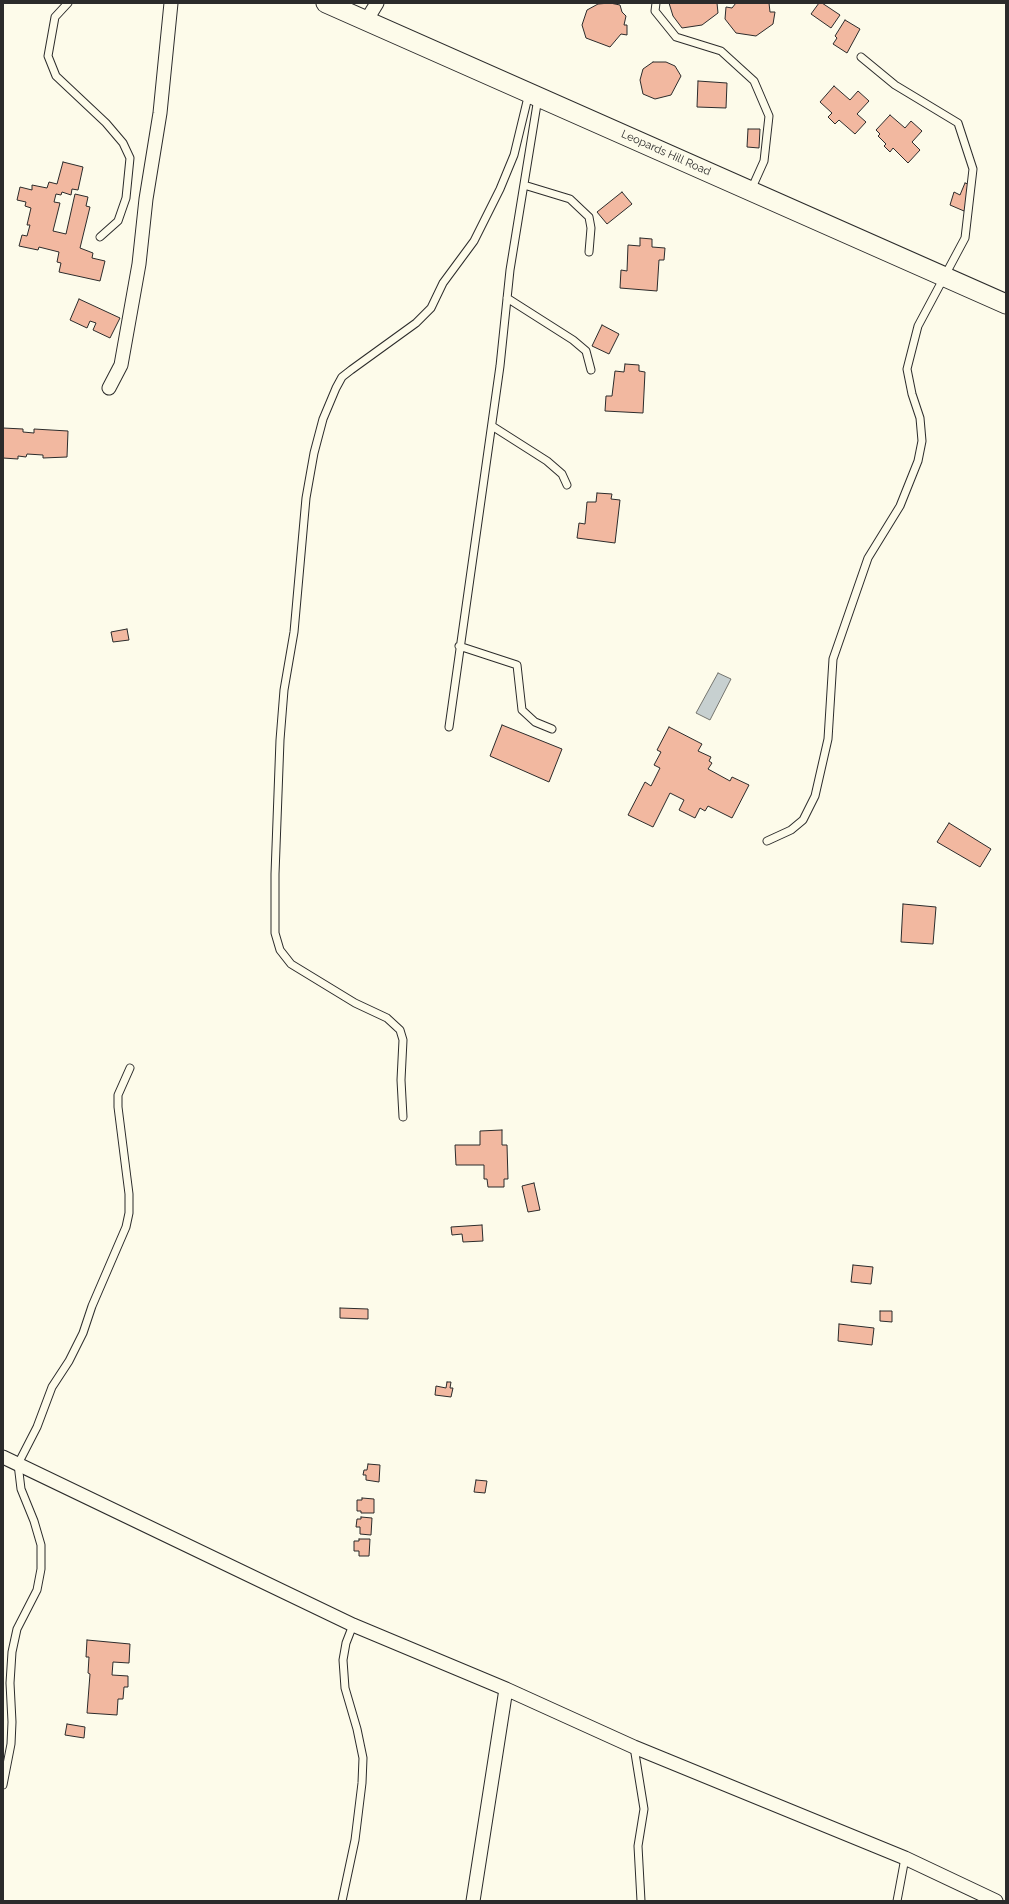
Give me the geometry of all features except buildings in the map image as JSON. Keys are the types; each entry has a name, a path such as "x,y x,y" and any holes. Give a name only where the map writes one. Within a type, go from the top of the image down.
{"main road":[{"name":"Leopards Hill Road","path":"326,3 1006,304"}],"street":[{"path":"109,388 121,366 139,264 146,199 160,113 171,3"},
{"path":"366,21 377,3"},
{"path":"3,1457 353,1626 506,1689 634,1747 905,1858 996,1901"},
{"path":"473,1901 506,1689"}],"lane":[{"path":"68,3 55,17 48,56 56,76 106,123 123,143 130,158 126,198 118,221 100,237"},
{"path":"656,3 655,11 676,37 721,51 754,81 769,116 764,161 751,191"},
{"path":"767,841 791,830 803,820 815,796 828,739 834,659 868,558 900,506 918,461 922,441 920,418 912,394 907,369 918,326 965,238 973,169 958,122 896,85 861,57"},
{"path":"449,727 459,646 492,426 524,185 534,95"},
{"path":"403,1117 401,1080 403,1040 400,1030 387,1018 355,1003 291,964 280,950 275,933 275,874 280,740 284,690 294,632 306,498 314,453 323,419 342,377 416,323 431,308 443,283 474,242 500,189 514,155 534,95"},
{"path":"524,185 570,199 589,217 591,228 589,252"},
{"path":"508,298 573,340 586,351 591,370"},
{"path":"492,426 547,461 562,474 567,485"},
{"path":"459,646 517,665 522,710 535,722 552,729"},
{"path":"3,1785 12,1722 10,1684 12,1652 17,1629 37,1590 41,1569 41,1545 34,1521 21,1489 18,1464 37,1427 52,1387 70,1361 83,1333 92,1306 126,1227 129,1213 129,1194 118,1107 118,1095 130,1068"},
{"path":"342,1901 355,1840 362,1783 363,1758 357,1729 345,1688 344,1667 346,1643 353,1626"},
{"path":"634,1747 644,1809 638,1846 641,1901"},
{"path":"896,1901 905,1858"}],"shaded area":[{"path":"718,673 731,679 710,720 696,713"}]}
